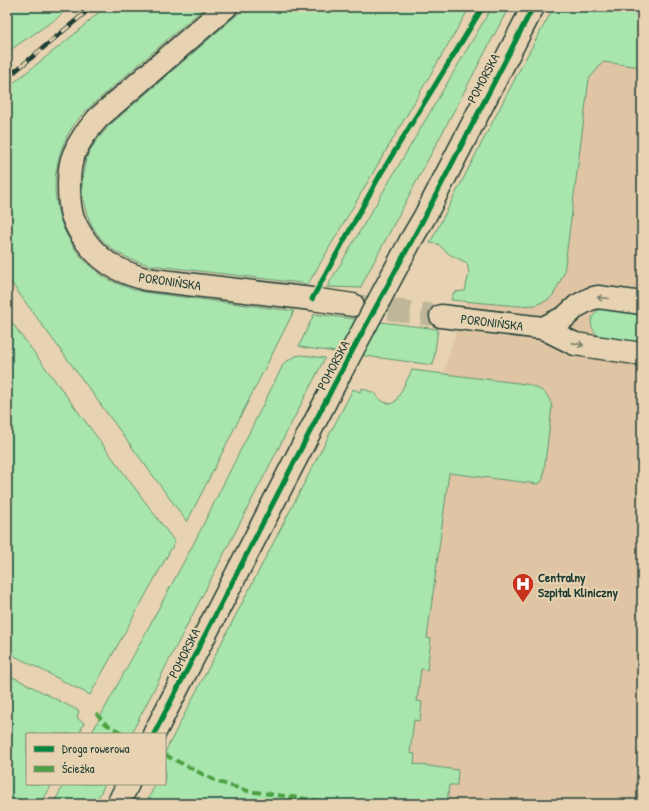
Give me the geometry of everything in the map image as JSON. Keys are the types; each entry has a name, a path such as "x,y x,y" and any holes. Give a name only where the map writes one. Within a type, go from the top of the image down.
{"street":[{"name":"PORONIŃSKA","path":"226,7 98,118 83,136 73,155 69,175 68,197 72,215 80,233 93,250 108,264 124,273 145,279 353,305"},
{"name":"POMORSKA","path":"155,733 533,7"},
{"path":"543,328 565,317 577,306 590,299 598,297 642,303"},
{"name":"PORONIŃSKA","path":"441,316 543,328"},
{"path":"543,328 575,344 642,354"},
{"path":"118,804 128,785"}],"shaded area":[{"name":"Centralny Szpital Kliniczny","path":"603,62 642,67 642,804 374,804 430,419 465,301 518,306 535,305 548,300 564,273 589,79"}],"green space":[{"path":"7,7 70,7 56,19 7,52"},
{"path":"105,7 205,7 93,104 80,117 67,136 59,158 55,180 56,202 62,223 71,243 85,261 103,276 117,284 133,289 143,292 294,311 187,522 7,277 7,88 71,37"},
{"path":"246,7 470,7 308,284 149,265 134,260 124,256 110,247 100,238 87,214 84,201 82,188 86,161 95,143 110,125"},
{"path":"492,7 509,7 360,288 327,287"},
{"path":"554,7 642,7 642,67 603,62 589,79 564,273 554,294 548,300 535,305 518,306 451,300 454,292 465,291 469,273 467,263 449,254 438,244 430,243 522,65"},
{"path":"606,306 642,311 642,344 603,339 594,331 591,321 600,309"},
{"path":"314,314 438,329 433,365 299,346"},
{"path":"7,316 175,542 90,695 7,652"},
{"path":"302,355 325,358 132,733 92,733 194,543 284,363 296,356"},
{"path":"412,370 526,384 543,391 548,397 552,407 543,479 538,484 449,473 427,638 431,639 427,670 421,669 417,701 422,702 420,721 414,720 410,753 415,754 414,764 458,770 457,785 449,785 447,804 145,804 155,785 166,785 167,748 353,389 360,392 362,388 376,394 378,398 384,402 391,404 396,401"},
{"path":"7,674 79,711 77,718 84,723 79,733 26,733 26,785 51,785 41,804 7,804"},
{"path":"63,785 104,785 95,804 53,804"}],"tunnel":[{"path":"356,305 441,316"}],"railway":[{"path":"7,78 92,7"}],"marked path":[{"path":"96,713 106,724 122,733"},
{"path":"166,756 218,782 248,791 343,804"}],"cycle path":[{"path":"312,299 380,175 483,7"},
{"path":"155,733 335,383 425,216 533,7"}],"place":[{"name":"Centralny Szpital Kliniczny","path":"523,604"}]}
